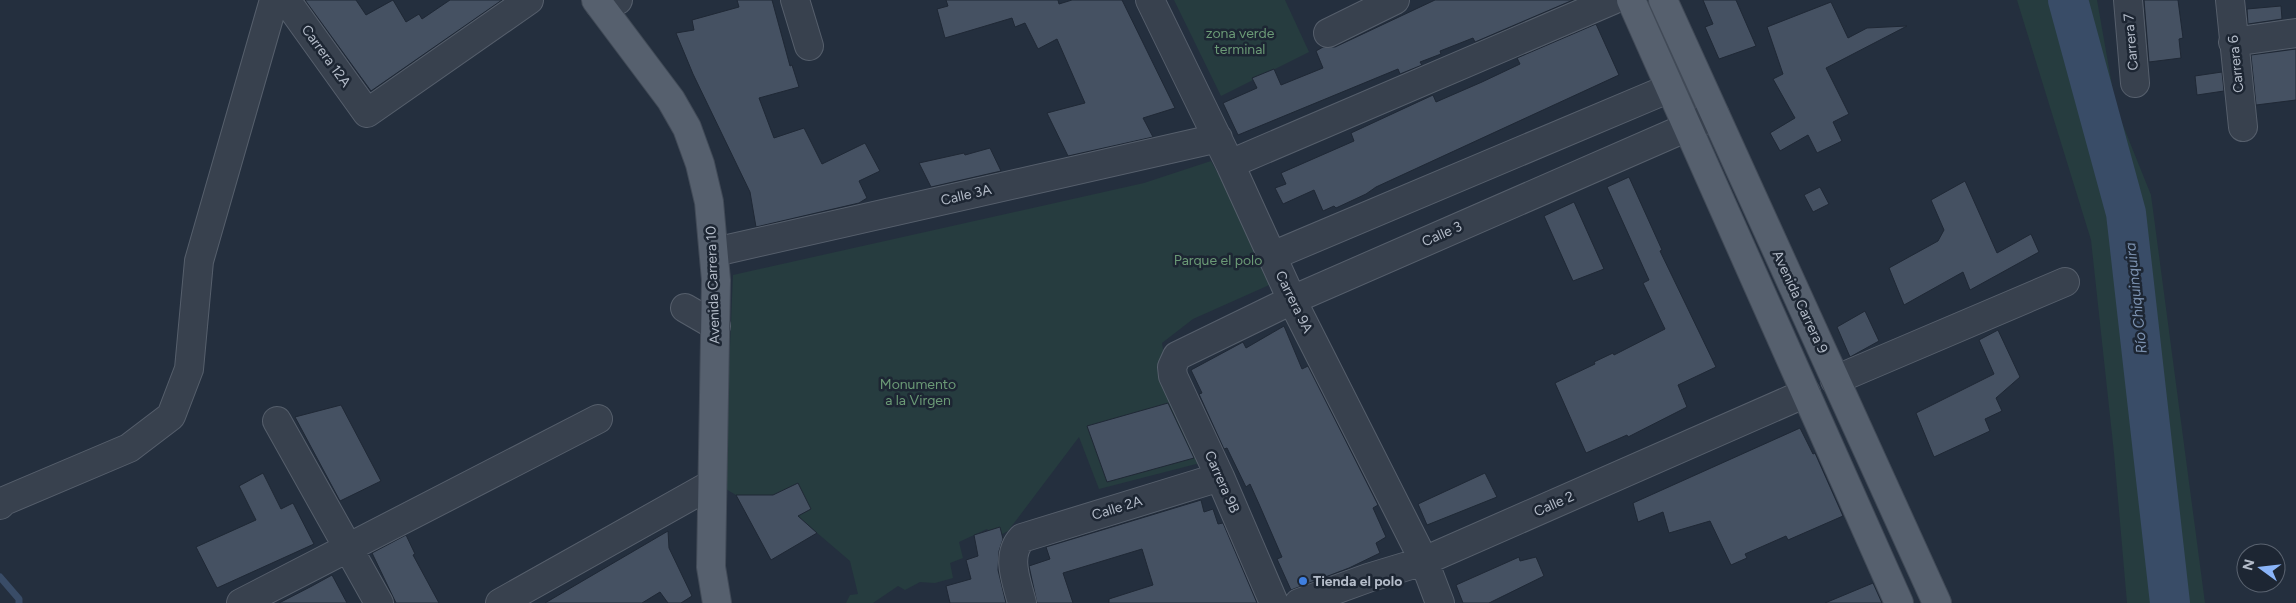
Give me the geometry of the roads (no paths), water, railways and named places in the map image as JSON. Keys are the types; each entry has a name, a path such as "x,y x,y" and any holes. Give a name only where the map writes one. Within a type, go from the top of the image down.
{"main road":[{"path":"1631,0 1899,603"},
{"name":"Avenida Carrera 9","path":"1663,0 1937,603"},
{"name":"Avenida Carrera 10","path":"605,2 671,100 687,128 700,164 709,202 715,252 716,326 711,567 717,603"}],"street":[{"path":"0,506 4,502 129,448 171,416 189,369 199,260 274,0"},
{"name":"Carrera 12A","path":"286,0 367,112 529,0"},
{"path":"795,0 809,46"},
{"name":"Carrera 9A","path":"1150,0 1218,138 1292,300 1424,561 1440,603"},
{"path":"1328,33 1396,0"},
{"path":"1230,164 1613,0"},
{"name":"Carrera 7","path":"2128,0 2134,83"},
{"name":"Carrera 6","path":"2230,0 2243,128"},
{"path":"2233,42 2296,33"},
{"path":"1272,256 1670,88"},
{"name":"Calle 3","path":"1173,362 1183,352 1292,300 1686,126 1715,115"},
{"name":"Calle 3A","path":"715,252 1218,138"},
{"path":"1835,380 2065,282"},
{"path":"685,308 716,326"},
{"name":"Carrera 9B","path":"1173,362 1173,376 1220,477 1274,603"},
{"name":"Calle 2","path":"1299,603 1368,578 1424,561 1806,393"},
{"path":"241,603 598,418"},
{"path":"277,421 379,603"},
{"name":"Calle 2A","path":"1022,603 1013,566 1016,544 1031,534 1220,477"},
{"path":"500,603 712,484"}],"waterway":[{"name":"Río Chiquinquira","path":"2068,0 2126,213 2170,603"},
{"path":"0,577 19,599 19,603"}],"place":[{"name":"Tienda el polo","path":"1303,581"}],"park label":[{"name":"zona verde terminal","path":"1240,42"},
{"name":"Parque el polo","path":"1218,260"},
{"name":"Monumento a la Virgen","path":"918,392"}]}
